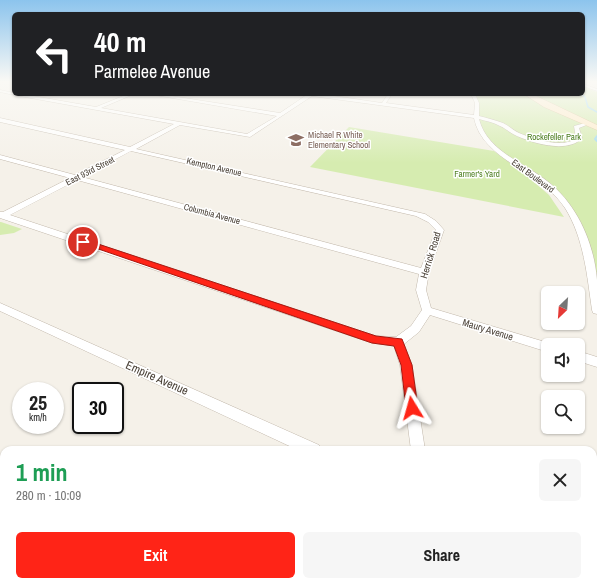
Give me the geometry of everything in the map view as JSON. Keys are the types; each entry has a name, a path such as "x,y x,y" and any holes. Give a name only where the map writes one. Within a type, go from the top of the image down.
{"main road":[{"path":"554,108 597,128"}],"street":[{"path":"92,108 248,136 291,108"},
{"path":"240,108 282,115"},
{"path":"414,108 476,117 499,123 516,134 527,138 559,144 571,144 577,141 579,138 576,126 587,123"},
{"name":"East Boulevard","path":"477,108 476,117 481,132 492,146 550,186 559,195 573,214 584,237 597,310"},
{"name":"Kempton Avenue","path":"0,120 419,214 428,218"},
{"name":"East 93rd Street","path":"1,215 179,124"},
{"name":"Columbia Avenue","path":"0,157 424,272"},
{"path":"1,215 376,340 398,342 421,323 427,310"},
{"name":"Herrick Road","path":"427,310 421,290 424,272 440,230 436,224 428,218"},
{"name":"Empire Avenue","path":"0,307 305,446"},
{"name":"Maury Avenue","path":"427,310 541,345"},
{"path":"398,342 406,365 417,446"},
{"path":"585,358 597,362"}],"green space":[{"name":"Rockefeller Park","path":"597,108 597,312 584,237 559,195 510,159 483,135 478,109"},
{"name":"Farmer's Yard","path":"349,127 494,151 519,169 549,195 564,217 310,167"},
{"path":"0,222 22,229 14,233 0,235"}],"waterway":[{"path":"590,108 597,112"},
{"path":"597,136 595,139 597,141"}],"place":[{"name":"Michael R White Elementary School","path":"296,140"}],"route":[{"path":"83,242 376,340 398,342 406,365 412,408"}]}
